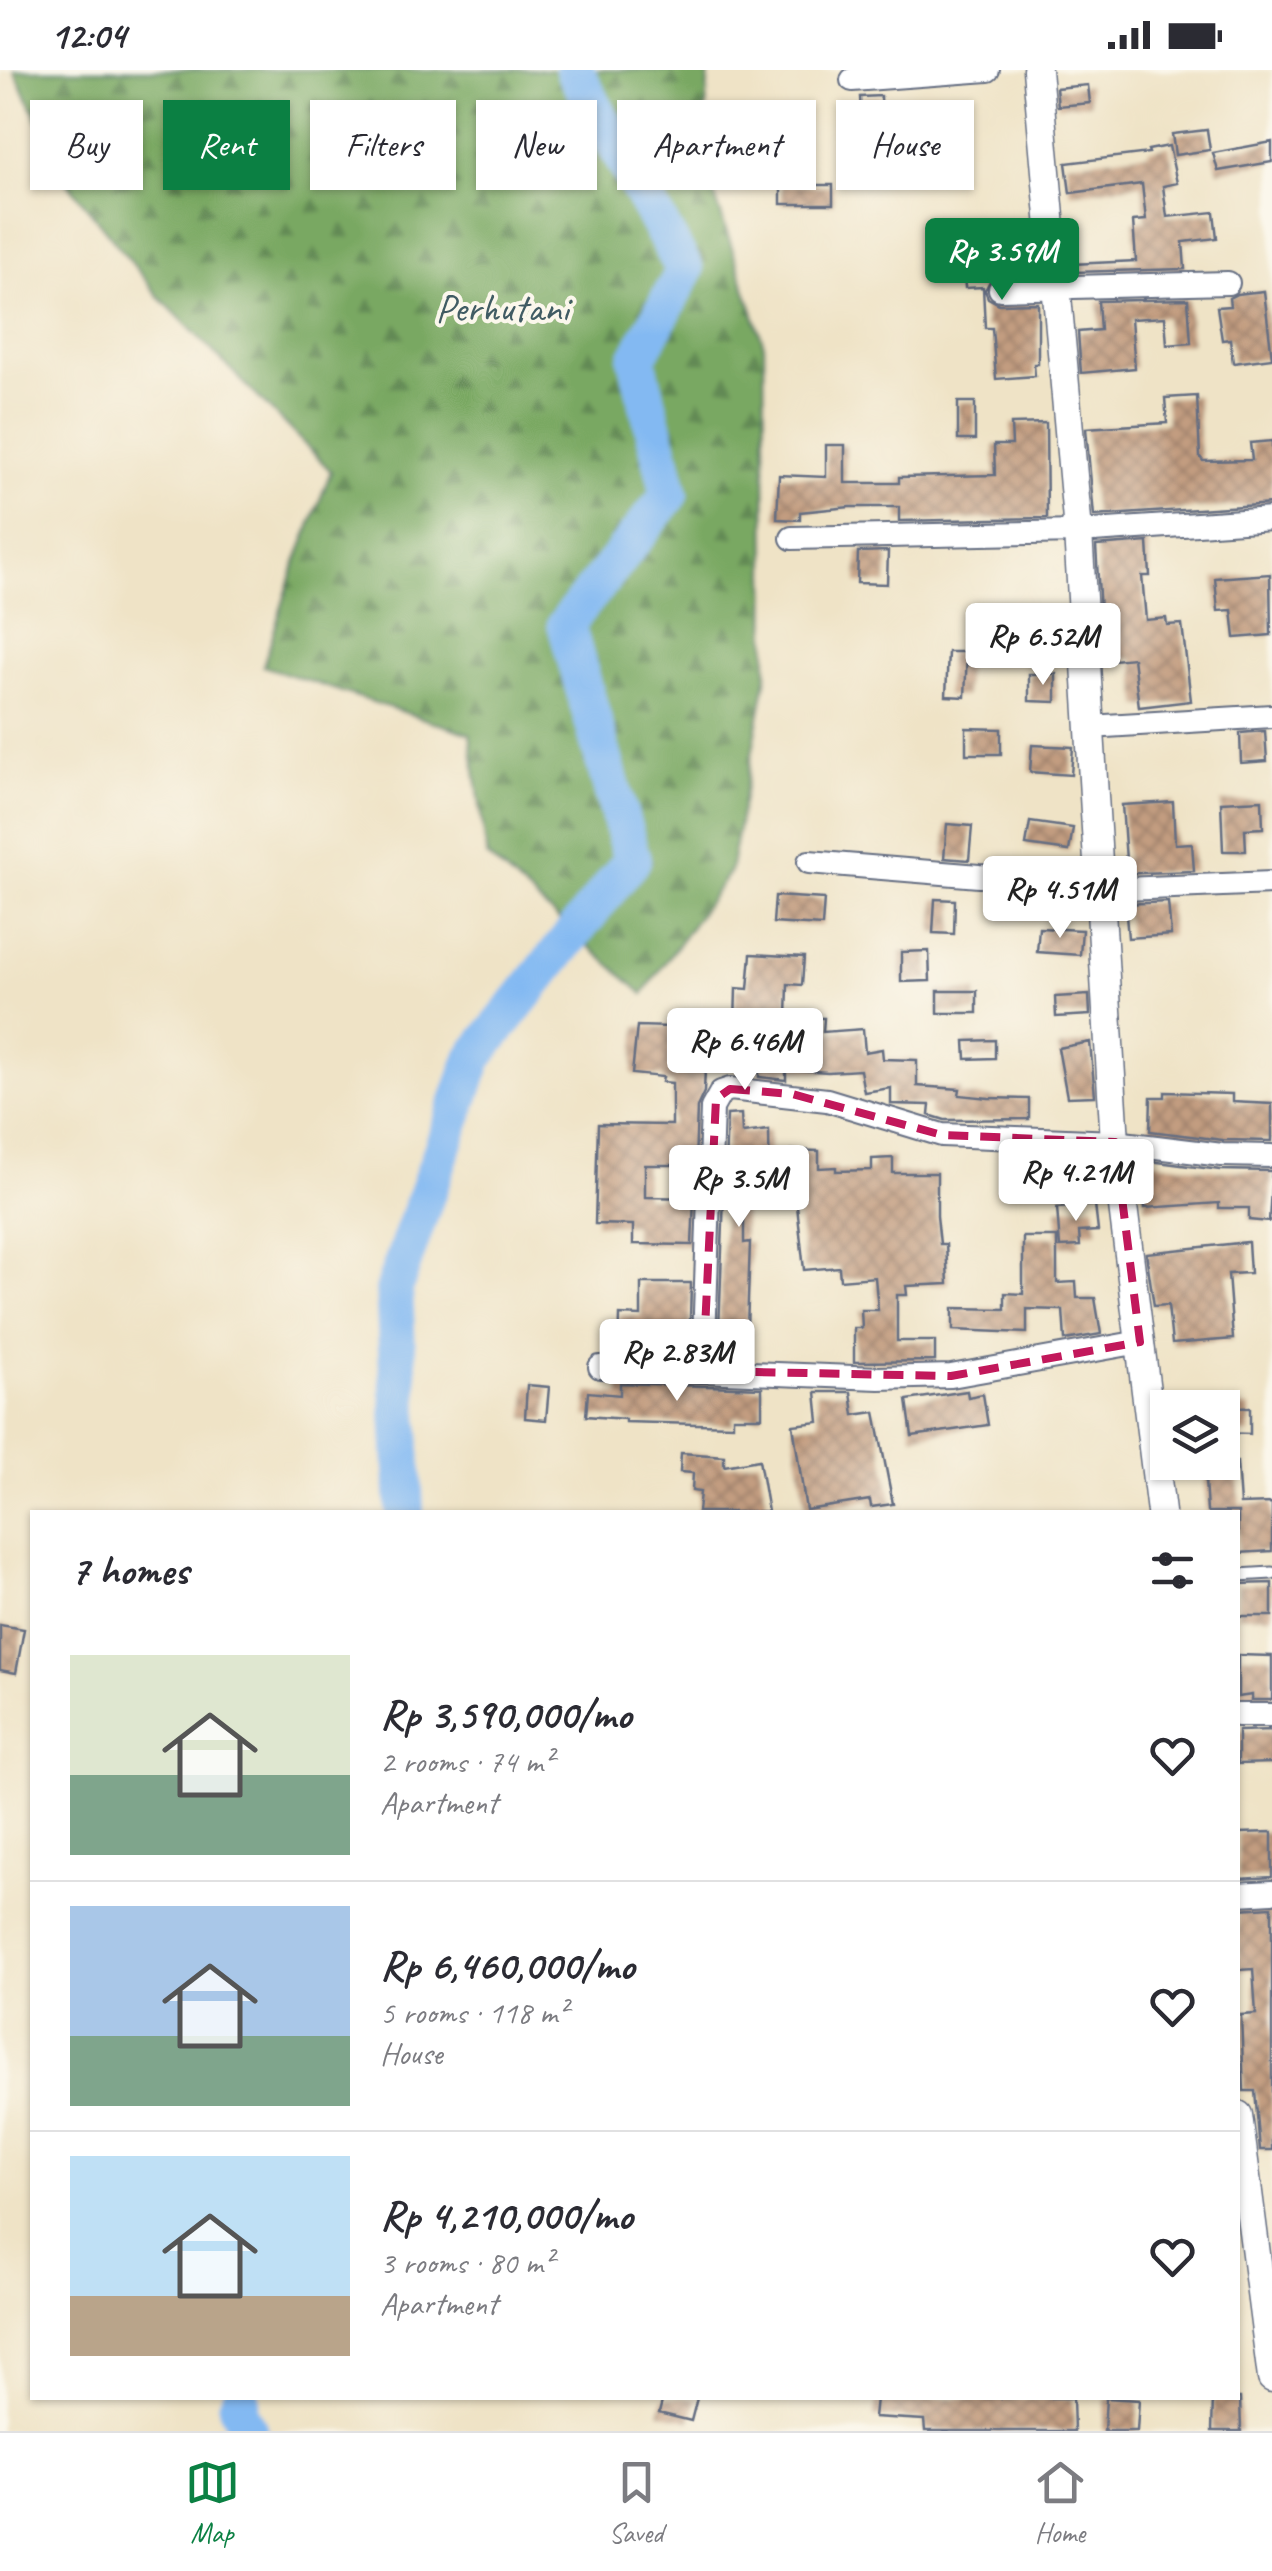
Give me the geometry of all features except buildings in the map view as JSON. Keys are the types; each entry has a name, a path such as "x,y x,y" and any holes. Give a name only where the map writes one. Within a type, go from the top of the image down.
{"street":[{"path":"852,80 988,70"},
{"path":"1037,70 1078,532 1115,1142 1160,1510"},
{"path":"1000,289 1228,283"},
{"path":"792,538 1078,532 1272,519"},
{"path":"1089,727 1272,716"},
{"path":"809,862 1098,884 1272,882"},
{"path":"704,1371 712,1108 722,1092 730,1089 827,1100 942,1135 1115,1142 1272,1156"},
{"path":"600,1367 879,1378 951,1376 1140,1342"},
{"path":"1240,1715 1272,1715"},
{"path":"1240,1894 1272,1892"},
{"path":"1241,2164 1268,2315 1272,2378"}],"lane":[{"path":"1240,1575 1272,1573"}],"highlighted area":[{"path":"730,1089 792,1094 942,1135 1115,1142 1140,1342 951,1376 703,1371 716,1099"}],"green space":[{"name":"Perhutani","path":"14,70 709,70 707,100 617,100 617,190 713,190 764,345 767,675 730,871 643,994 487,856 470,734 263,666 331,471 159,297 74,190 143,190 143,100 30,100 30,103"}],"waterway":[{"path":"405,1510 394,1288 474,1058 632,860 566,624 670,494 637,359 685,270 574,70"},
{"path":"240,2400 237,2406 249,2431"}]}
